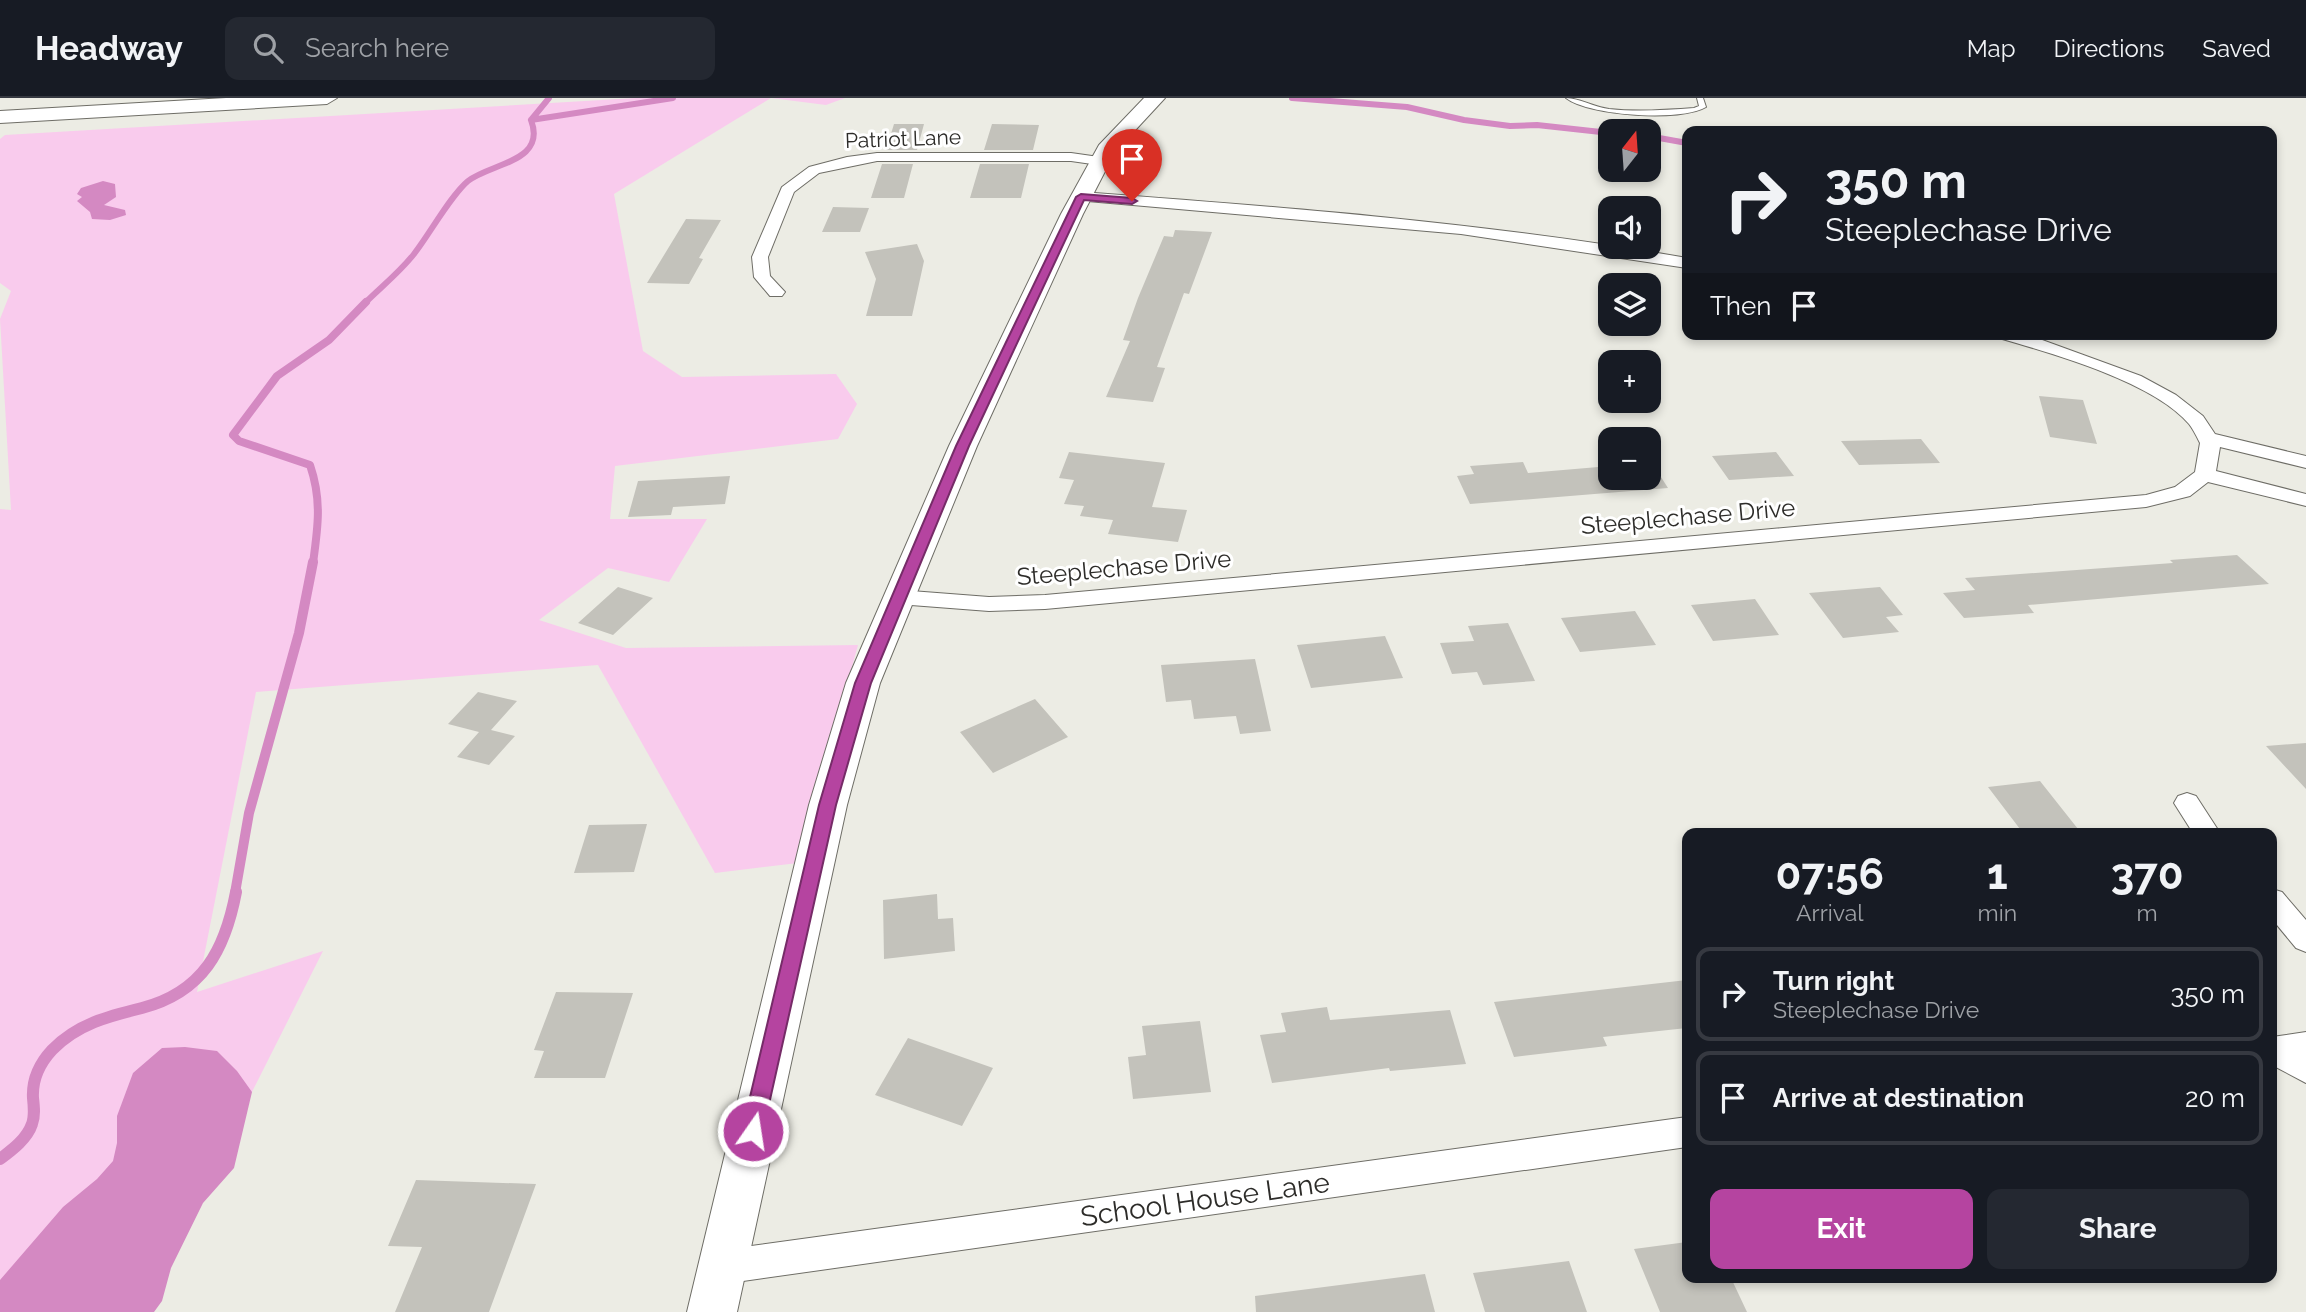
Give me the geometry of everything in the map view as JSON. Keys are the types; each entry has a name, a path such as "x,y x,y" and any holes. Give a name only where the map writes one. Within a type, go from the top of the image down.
{"street":[{"path":"0,117 327,98"},
{"path":"712,1312 831,793 863,683 963,446 1081,197 1099,161 1116,137 1155,98"},
{"name":"Patriot Lane","path":"776,292 762,276 760,257 783,198 795,183 814,170 847,161 877,157 1071,158 1099,161"},
{"path":"1081,197 1455,226 1682,262"},
{"path":"2025,340 2132,378 2179,405 2210,439 2306,462"},
{"path":"2210,439 2211,461 2205,475 2306,500"},
{"name":"Steeplechase Drive","path":"898,597 989,604 1045,602 2146,501 2181,492 2205,475"},
{"path":"2187,803 2204,828"},
{"path":"2277,906 2306,940"},
{"path":"2277,1049 2306,1045"},
{"path":"2277,1053 2306,1069"},
{"name":"School House Lane","path":"722,1267 1682,1133"}],"lane":[{"path":"1569,98 1588,108 1630,111 1695,110 1703,107 1700,98"}],"shaded area":[{"path":"636,98 771,98 614,194 643,351 682,377 836,374 857,404 838,439 615,466 610,519 707,519 669,582 608,568 539,620 626,648 858,645 798,863 715,873 598,665 256,692 197,992 323,951 252,1092 0,1312 0,509 11,510 0,319 11,291 0,283 0,139 5,135"},
{"path":"771,98 845,98 826,105"},
{"path":"103,181 115,184 116,197 104,205 125,210 126,215 110,220 92,219 90,212 77,201 82,197 77,194 81,188"},
{"path":"185,1047 217,1051 237,1071 252,1092 234,1168 203,1203 171,1268 162,1301 154,1312 0,1312 0,1280 63,1207 97,1179 113,1161 117,1143 117,1116 133,1073 162,1048"}],"building":[{"path":"894,124 924,124 917,150 886,150"},
{"path":"992,124 1039,125 1033,150 984,150"},
{"path":"882,164 913,164 904,198 871,198"},
{"path":"980,164 1029,164 1021,198 970,198"},
{"path":"833,207 869,208 860,232 822,232"},
{"path":"686,219 721,220 699,258 703,259 689,284 647,283"},
{"path":"1175,230 1212,232 1189,294 1184,293 1157,367 1165,368 1153,402 1106,397 1130,341 1123,340 1138,298 1164,236 1173,237"},
{"path":"917,244 924,261 912,316 866,316 876,279 865,252"},
{"path":"2039,396 2083,400 2097,444 2050,437"},
{"path":"1921,439 1940,463 1859,465 1841,441"},
{"path":"1069,452 1165,463 1152,507 1187,510 1178,542 1108,534 1113,520 1080,516 1084,506 1064,504 1074,480 1059,478"},
{"path":"1776,452 1794,476 1729,480 1712,456"},
{"path":"1523,462 1528,473 1598,467 1598,490 1643,490 1470,504 1457,476 1474,474 1470,466"},
{"path":"730,476 725,504 673,507 671,515 628,517 638,481"},
{"path":"1661,477 1668,488 1661,489"},
{"path":"2237,555 2269,584 2028,605 2034,613 1964,618 1943,593 1975,590 1965,578 2173,563 2170,560"},
{"path":"618,587 653,598 613,635 578,623"},
{"path":"1880,587 1903,615 1886,617 1899,632 1843,638 1809,593"},
{"path":"1755,599 1779,635 1713,641 1691,605"},
{"path":"1635,611 1656,645 1580,652 1561,618"},
{"path":"1508,623 1535,681 1483,685 1477,672 1452,674 1440,643 1474,641 1468,626"},
{"path":"1385,636 1403,678 1311,688 1297,645"},
{"path":"1255,659 1271,731 1240,734 1236,716 1194,719 1191,700 1166,702 1161,665"},
{"path":"478,692 517,701 491,730 515,736 489,765 457,757 479,732 448,724"},
{"path":"1035,699 1068,737 993,773 960,732"},
{"path":"2306,743 2306,789 2266,746"},
{"path":"2040,781 2077,828 2019,828 1988,787"},
{"path":"647,824 634,872 574,873 589,825"},
{"path":"937,894 938,919 953,918 955,951 884,959 883,900"},
{"path":"1682,981 1682,1029 1603,1037 1607,1046 1514,1057 1494,1002"},
{"path":"556,992 633,993 605,1078 534,1078 544,1051 534,1050"},
{"path":"1327,1007 1330,1020 1450,1010 1466,1064 1390,1071 1389,1068 1272,1083 1260,1035 1286,1032 1281,1013"},
{"path":"1200,1021 1211,1092 1133,1099 1128,1057 1146,1055 1142,1026"},
{"path":"908,1038 993,1068 962,1126 875,1095"},
{"path":"416,1180 536,1184 489,1312 395,1312 422,1247 388,1246"},
{"path":"1682,1243 1682,1283 1733,1283 1747,1312 1660,1312 1634,1249"},
{"path":"1569,1261 1587,1312 1485,1312 1473,1273"},
{"path":"1425,1274 1435,1312 1256,1312 1255,1296"}],"waterway":[{"path":"531,120 549,98"},
{"path":"531,120 673,98"},
{"path":"1292,98 1407,107 1464,120 1510,126 1537,125 1598,132"},
{"path":"365,303 408,261 454,196 468,181 524,153 531,145 534,134 531,120"},
{"path":"1661,138 1682,142"},
{"path":"313,563 318,502 310,465 239,441 233,435 277,376 329,340 365,303"},
{"path":"235,893 249,813 299,633 313,562"},
{"path":"0,1159 19,1144 30,1129 34,1118 35,1078 52,1050 83,1027 163,1001 196,980 218,950 236,892"}],"route":[{"path":"753,1131 828,805 863,683 963,446 1081,197 1132,201"}]}
